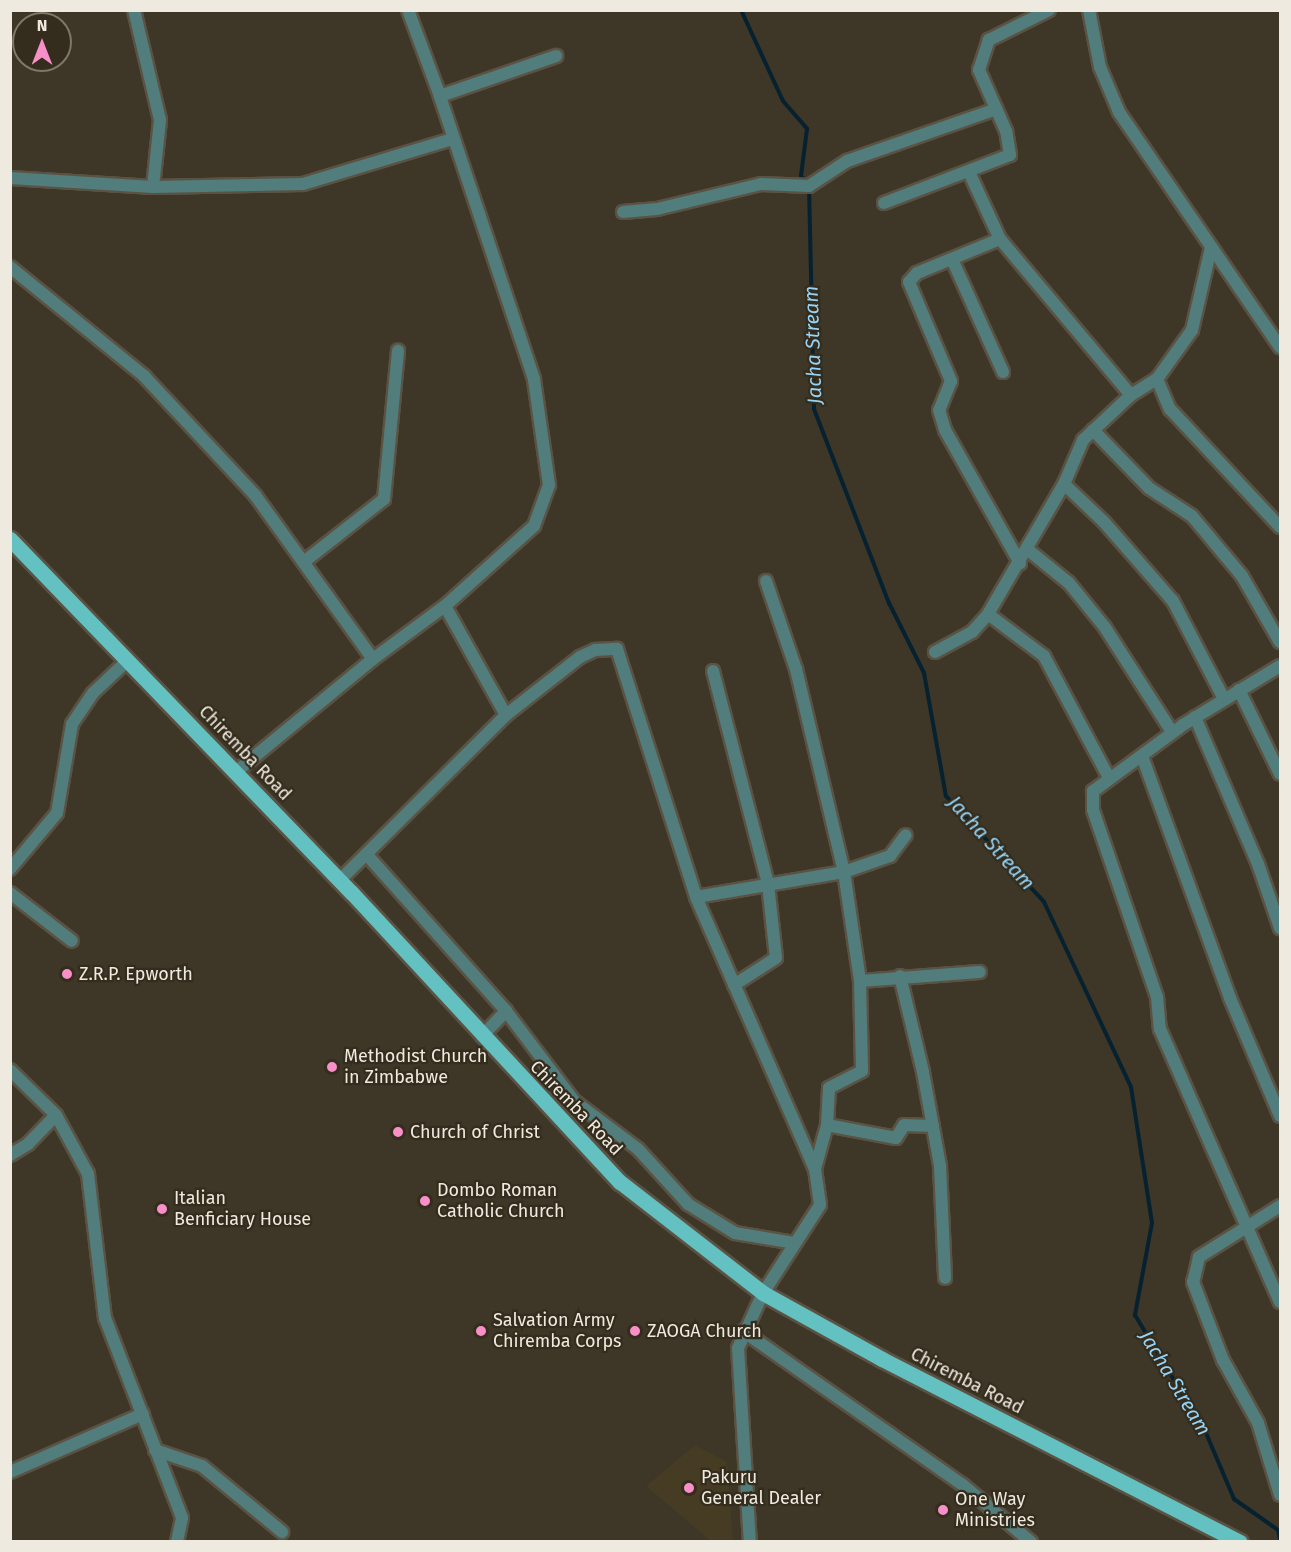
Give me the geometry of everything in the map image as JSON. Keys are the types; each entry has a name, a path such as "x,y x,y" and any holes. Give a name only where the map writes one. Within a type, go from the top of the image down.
{"main road":[{"name":"Chiremba Road","path":"10,539 237,771 620,1182 763,1293 882,1359 1240,1542"}],"street":[{"path":"134,10 160,120 153,187"},
{"path":"237,771 373,659 445,606 534,526 549,485 534,379 452,139 440,96 408,10"},
{"path":"884,203 1010,155 996,109 980,69 989,40 1049,10"},
{"path":"1089,10 1100,67 1119,112 1210,248 1281,347"},
{"path":"440,96 556,56"},
{"path":"624,212 657,209 761,184 808,186 847,161 996,109"},
{"path":"10,178 153,187 303,184 452,139"},
{"path":"969,172 1000,239 1131,395"},
{"path":"1000,239 916,273 909,282 951,381 939,410 945,430 1020,563"},
{"path":"935,652 972,632 988,614 1020,563 1064,484 1083,440 1131,395 1157,379 1192,330 1206,281 1210,248"},
{"path":"952,259 1003,372"},
{"path":"10,267 144,376 255,495 305,561 373,659"},
{"path":"305,561 384,499 398,351"},
{"path":"1157,379 1170,410 1281,527"},
{"path":"1093,430 1149,488 1192,516 1242,576 1281,642"},
{"path":"1064,484 1104,522 1173,601 1224,699"},
{"path":"1028,549 1069,583 1104,626 1172,732"},
{"path":"766,581 777,621 796,669 844,872 860,981 862,1071 829,1088 827,1125 815,1170"},
{"path":"445,606 506,715"},
{"path":"988,614 1044,656 1108,776"},
{"path":"340,880 368,856 506,715 579,657 595,650 617,649 696,897 815,1170 820,1205 763,1293 743,1331 738,1348 750,1542"},
{"path":"10,869 57,813 72,724 93,693 128,660"},
{"path":"1281,666 1172,732 1142,756 1108,776 1093,791 1093,810 1157,997 1160,1029 1249,1225 1281,1302"},
{"path":"713,671 768,884 776,958 734,985"},
{"path":"1239,690 1281,774"},
{"path":"1196,717 1254,853 1281,928"},
{"path":"1142,756 1230,998 1281,1116"},
{"path":"696,897 844,872 890,856 906,835"},
{"path":"368,856 506,1011 574,1101 638,1149 688,1203 735,1233 795,1243"},
{"path":"10,893 72,941"},
{"path":"860,981 900,976 980,972"},
{"path":"900,976 933,1126 942,1184 945,1278"},
{"path":"482,1036 506,1011"},
{"path":"10,1070 56,1115 88,1174 105,1318 182,1518 177,1542"},
{"path":"10,1155 28,1144 56,1115"},
{"path":"827,1125 896,1138 904,1125 933,1126"},
{"path":"1281,1206 1199,1257 1193,1282 1223,1360 1258,1423 1281,1496"},
{"path":"743,1331 963,1485 1032,1542"},
{"path":"10,1472 143,1414"},
{"path":"155,1450 202,1466 282,1532"}],"shaded area":[{"path":"695,1445 727,1462 733,1541 711,1541 646,1486"}],"waterway":[{"name":"Jacha Stream","path":"741,10 783,101 807,129 801,176 809,186 814,409 889,603 924,673 946,796 1044,902 1131,1087 1152,1223 1135,1315 1206,1433 1234,1499 1278,1530 1280,1539"}],"place":[{"name":"Z.R.P. Epworth","path":"67,974"},
{"name":"Methodist Church in Zimbabwe","path":"332,1067"},
{"name":"Church of Christ","path":"398,1132"},
{"name":"Dombo Roman Catholic Church","path":"425,1201"},
{"name":"Italian Benficiary House","path":"162,1209"},
{"name":"Salvation Army Chiremba Corps","path":"481,1331"},
{"name":"ZAOGA Church","path":"635,1331"},
{"name":"Pakuru General Dealer","path":"689,1488"},
{"name":"One Way Ministries","path":"943,1510"}]}
